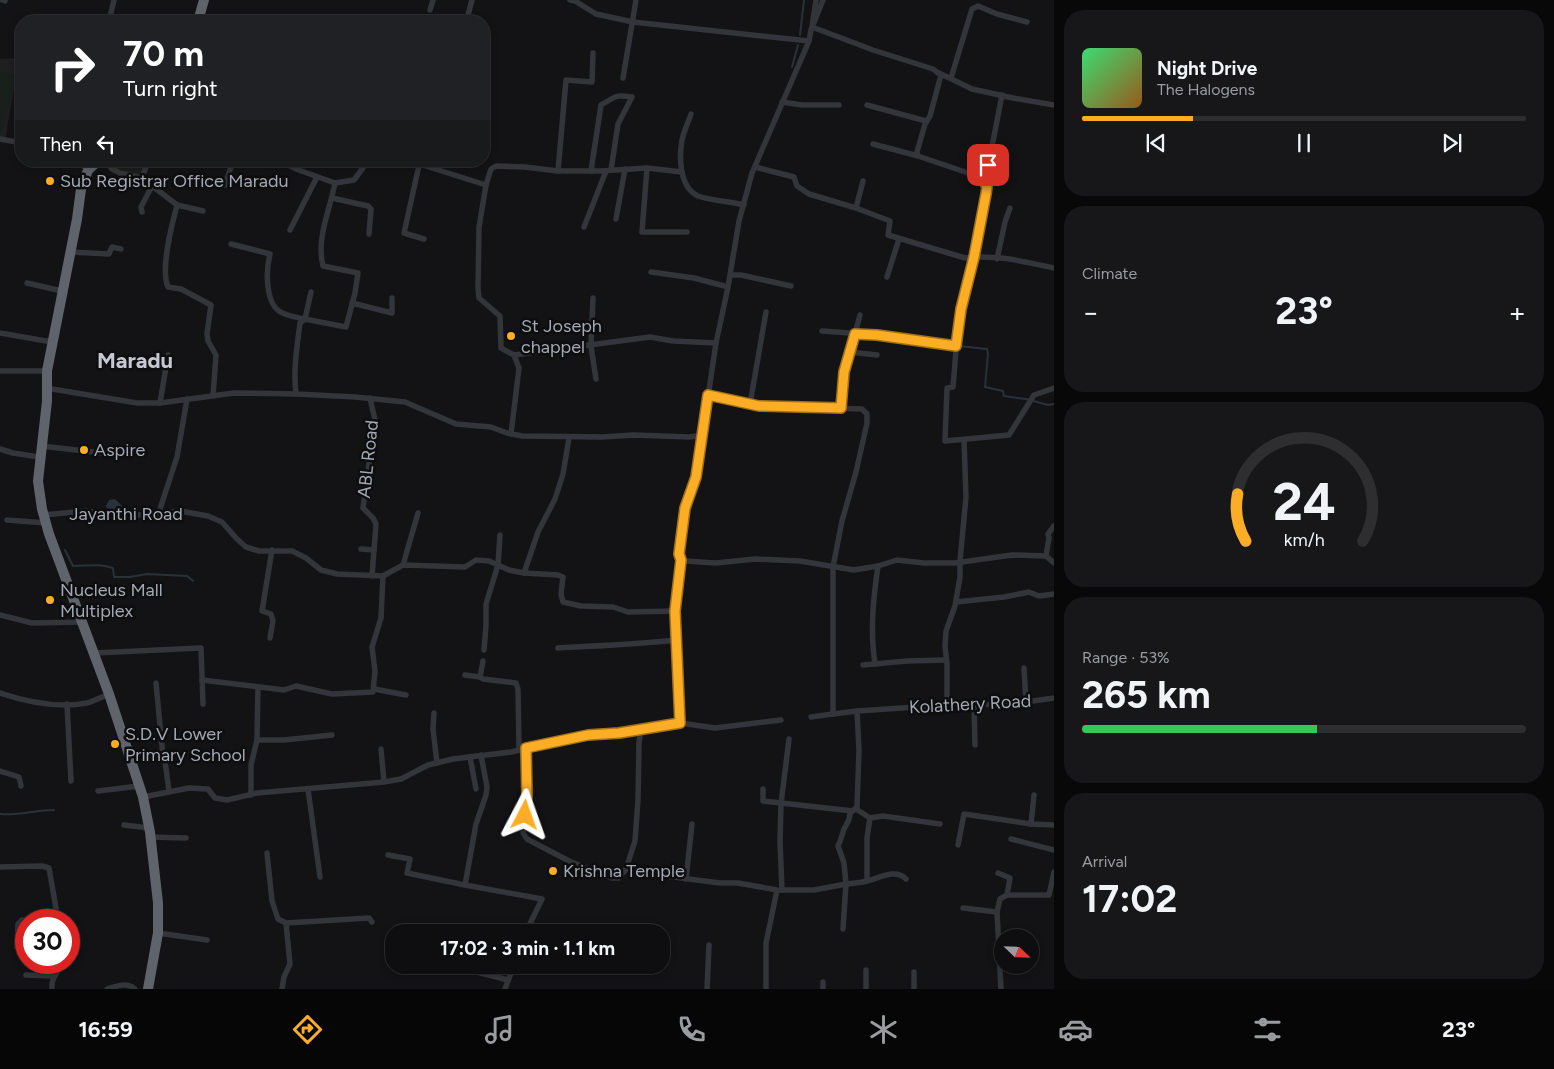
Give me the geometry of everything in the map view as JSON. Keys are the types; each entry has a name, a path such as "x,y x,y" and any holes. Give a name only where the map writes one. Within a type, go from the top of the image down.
{"highway":[{"path":"200,15 204,0"},
{"path":"91,167 88,170 81,189 77,219 47,371 47,401 38,481 45,519 109,694 143,797 150,832 158,903 158,933 148,989"}],"street":[{"path":"110,15 114,0"},
{"path":"430,10 433,0"},
{"path":"468,15 472,0"},
{"path":"574,0 596,14 633,22 809,41"},
{"path":"623,78 636,0"},
{"path":"680,723 675,611 681,560 679,554 682,522 696,477 716,344 744,204 754,166 809,41 816,0"},
{"path":"812,27 823,0"},
{"path":"951,78 972,9 978,6 996,14 1027,22"},
{"path":"812,27 933,69 972,89 1054,104"},
{"path":"558,171 566,80 592,82 593,53"},
{"path":"918,156 917,152 926,121 930,116 942,77 938,72"},
{"path":"985,183 1002,95"},
{"path":"584,227 608,170 618,124 632,97 614,96 601,105 591,171"},
{"path":"782,102 808,106 839,105"},
{"path":"867,105 926,121"},
{"path":"691,114 682,138 681,153 682,172 688,186 697,195 744,204"},
{"path":"0,140 15,142"},
{"path":"873,144 918,156 977,176 987,186 974,257 961,309 953,387 947,388 946,442 1008,434 1034,395 1054,388"},
{"path":"682,172 647,168 558,171 496,166 492,169 486,185 479,227 479,298 500,316 501,348 514,355 650,337 673,342 716,344"},
{"path":"754,166 794,177 797,186 809,194 856,208 890,221 888,235 899,239 965,258 1018,260 1054,268"},
{"path":"85,167 88,170"},
{"path":"110,167 120,173 142,178 177,205 203,211"},
{"path":"142,178 146,167"},
{"path":"225,185 232,167"},
{"path":"294,167 317,178 335,183 354,180 364,167"},
{"path":"419,167 404,233 424,239"},
{"path":"432,167 486,185"},
{"path":"647,168 642,232 687,232"},
{"path":"616,219 626,169"},
{"path":"290,230 317,178"},
{"path":"856,208 863,180"},
{"path":"231,244 270,254 266,266 272,302 277,309 284,314 346,327 358,273 323,266 320,256 321,238 335,183"},
{"path":"142,212 141,207 152,186"},
{"path":"332,198 368,206 371,209 369,234"},
{"path":"177,205 169,238 165,272 166,282 168,287 181,289 211,305 207,334 208,341 216,351 214,396"},
{"path":"997,259 1010,208"},
{"path":"887,277 899,239"},
{"path":"70,252 109,254 112,247 121,249"},
{"path":"651,272 694,278 728,288"},
{"path":"731,275 741,275 791,286"},
{"path":"27,284 62,291"},
{"path":"296,394 296,352 300,323 305,319 311,292"},
{"path":"352,304 392,313 392,298"},
{"path":"593,298 591,346 596,379"},
{"path":"750,404 766,312"},
{"path":"841,408 844,394 843,381 860,315"},
{"path":"822,331 877,335 956,346"},
{"path":"0,333 52,342"},
{"path":"850,352 877,355"},
{"path":"160,403 168,355"},
{"path":"512,434 519,368 514,355"},
{"path":"0,371 47,371"},
{"path":"46,388 137,403 160,403 234,393 370,398 405,402 456,424 491,427 512,434 540,438 621,437 634,435 690,437 702,435"},
{"path":"708,395 750,404 865,410 867,414 867,423 842,521 833,567 833,714"},
{"name":"ABL Road","path":"370,398 375,420 363,508 376,524 372,576"},
{"path":"159,512 177,457 187,399"},
{"path":"524,573 538,532 555,499 563,474 569,438"},
{"path":"948,705 945,646 946,631 956,602 960,576 966,497 964,440"},
{"path":"0,449 13,453 40,451 120,455"},
{"name":"Jayanthi Road","path":"7,520 45,519 86,511 129,516 180,511 208,516 222,522 236,539 246,547 260,551 292,551 306,558 321,570 340,575 383,576"},
{"path":"403,565 418,513"},
{"path":"1046,556 1048,534 1054,526"},
{"path":"484,650 486,604 498,565 500,535"},
{"path":"361,549 374,550"},
{"path":"270,638 273,621 271,614 262,611 272,550"},
{"path":"681,560 716,563 755,560 800,561 854,570 902,560 954,563 1012,555 1046,556 1054,563"},
{"path":"202,680 284,690 296,686 332,694 374,692 375,671 372,647 382,618 383,576 403,565 465,567 476,560 489,561 509,570 563,577 560,594 563,602 581,606 613,607 628,612 675,611"},
{"path":"875,664 872,643 872,616 878,566"},
{"path":"956,602 1004,597 1029,592 1039,596 1054,594"},
{"path":"0,615 32,622 82,622"},
{"path":"558,648 598,647 623,643 677,640"},
{"path":"94,653 201,648 203,704"},
{"path":"480,677 483,660"},
{"path":"863,665 946,660"},
{"path":"1024,668 1026,702"},
{"path":"465,675 516,683 518,688 519,750"},
{"path":"156,684 162,750 169,791"},
{"path":"251,794 251,765 257,740 258,687"},
{"path":"374,689 406,695"},
{"path":"0,693 34,701 67,704 88,702 109,694"},
{"name":"Kolathery Road","path":"812,717 857,710 1026,702 1054,698"},
{"path":"67,704 70,781"},
{"path":"974,705 975,745"},
{"path":"842,928 846,884 844,863 838,846 844,830 850,822 850,814 854,810 858,788 857,710"},
{"path":"434,713 433,729 437,763"},
{"path":"143,797 188,788 208,789 215,798 227,800 251,794 384,782 401,779 428,765 519,750 588,735 619,733 680,723 715,728 781,720"},
{"path":"526,748 527,796 523,833 527,839 569,861 612,878 619,878 626,869 635,842 641,729"},
{"path":"257,740 284,740 332,735"},
{"path":"766,989 766,943 780,890 781,804 789,739"},
{"path":"381,749 384,782"},
{"path":"465,885 476,824 487,787 481,755"},
{"path":"470,757 476,789"},
{"path":"0,771 19,777 20,786"},
{"path":"98,791 139,786"},
{"path":"308,789 320,877"},
{"path":"763,789 763,801 854,810 870,818 882,816 940,824"},
{"path":"1031,824 1034,795"},
{"path":"958,846 964,814 1031,824 1054,825"},
{"path":"867,881 867,838 870,818"},
{"path":"686,878 692,824"},
{"path":"124,825 150,832 186,838"},
{"path":"1011,839 1054,850"},
{"path":"267,853 272,900 278,918 286,923 369,918 372,922"},
{"path":"388,855 410,859 407,873 542,899 530,924"},
{"path":"0,867 42,866 49,868 56,909"},
{"path":"626,869 643,873 780,890 814,890 867,881 893,873 902,876 906,880"},
{"path":"1002,989 998,912 1000,899 1006,895 1049,895 1054,872"},
{"path":"998,873 1010,878 1006,895"},
{"path":"963,908 998,912"},
{"path":"282,989 284,977 290,964 286,923"},
{"path":"158,933 206,940"},
{"path":"707,989 709,945"},
{"path":"866,970 866,989"},
{"path":"914,972 914,989"},
{"path":"52,989 54,976 56,974"},
{"path":"485,974 508,980"},
{"path":"505,989 510,974"},
{"path":"26,975 54,976"},
{"path":"823,982 823,989"},
{"path":"107,989 120,985 133,986 135,989"}],"shaded area":[{"path":"15,58 15,82 5,141 0,140 0,59"},
{"path":"0,72 15,76 15,80 0,135"},
{"path":"114,167 144,167 143,172 134,176 116,170"},
{"path":"115,499 122,506 120,515 108,512 106,506 109,500"}],"waterway":[{"path":"800,35 804,0"},
{"path":"792,67 798,45"},
{"path":"959,346 987,349 985,387 1003,391 1004,396 1048,405 1054,404"},
{"path":"65,550 73,566 108,566 113,568 114,577 147,574 187,576 193,581"},
{"path":"0,814 54,810"}],"place":[{"name":"Sub Registrar Office Maradu","path":"50,181"},
{"name":"St Joseph chappel","path":"511,336"},
{"name":"Aspire","path":"84,450"},
{"name":"Nucleus Mall Multiplex","path":"50,600"},
{"name":"S.D.V Lower Primary School","path":"115,744"},
{"name":"Krishna Temple","path":"553,871"}],"district":[{"name":"Maradu","path":"135,360"}],"route":[{"path":"525,815 527,796 526,748 568,738 619,733 680,723 675,611 681,560 679,554 685,508 696,477 708,395 759,406 841,408 844,394 844,372 855,334 877,335 956,346 961,309 974,257 986,194 987,186 985,183 988,165"}]}
